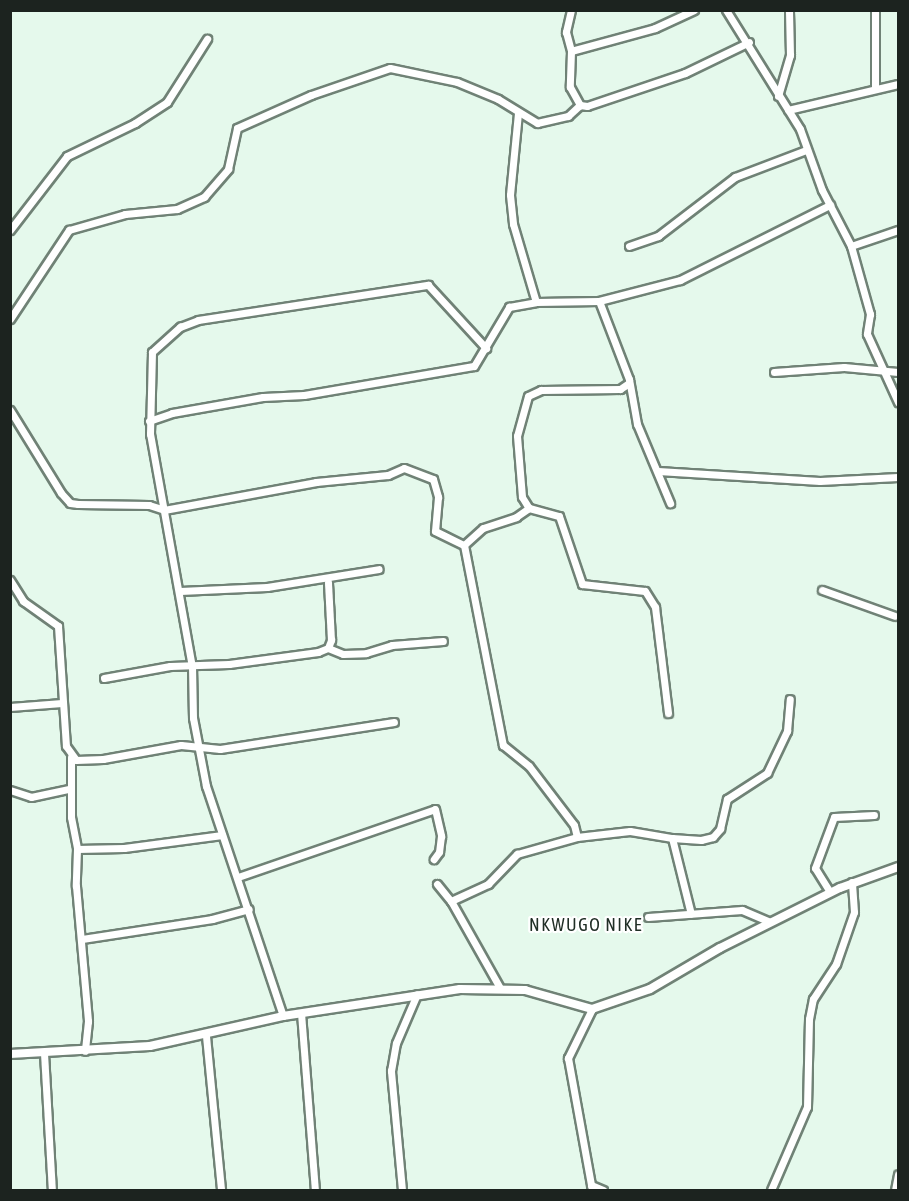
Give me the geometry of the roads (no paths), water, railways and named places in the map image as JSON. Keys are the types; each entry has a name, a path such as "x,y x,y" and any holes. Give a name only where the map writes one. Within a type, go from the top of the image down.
{"street":[{"path":"571,10 566,32 572,51 570,87 580,105"},
{"path":"572,51 655,28 694,10"},
{"path":"726,10 749,42 778,96 800,129 806,150 851,246 870,314 867,334 882,372 898,402"},
{"path":"778,96 790,55 789,10"},
{"path":"875,10 875,88"},
{"path":"10,230 67,156 135,123 166,102 207,39"},
{"path":"10,319 69,230 125,214 177,209 204,197 228,169 237,128 276,108 390,68 457,82 498,99 537,123 550,122 568,116 580,105 602,103 679,75 749,42"},
{"path":"788,110 898,84"},
{"path":"518,113 512,214 536,302"},
{"path":"629,246 658,236 735,177 806,150"},
{"path":"149,421 172,413 263,398 304,395 468,368 479,362 504,310 536,302 599,301 698,273 830,205"},
{"path":"851,246 898,230"},
{"path":"283,1016 206,786 192,706 192,667 149,421 152,352 180,327 198,320 428,285 486,348"},
{"path":"599,301 629,383 637,424 670,503"},
{"path":"774,372 844,367 898,372"},
{"path":"629,383 620,388 541,390 528,396 517,436 522,497 529,508 559,516 582,584 645,591 655,607 668,713"},
{"path":"10,410 60,493 70,503 120,507 149,505 164,510 316,482 388,475 404,468 433,479 438,497 435,531 464,545"},
{"path":"658,471 820,481 898,477"},
{"path":"464,545 483,528 516,517 529,508"},
{"path":"464,545 502,745 529,766 574,825 577,837"},
{"path":"180,591 267,587 379,568"},
{"path":"10,580 23,601 58,626 66,746 71,757 70,789 77,849 76,886 88,1021 85,1051"},
{"path":"328,582 328,648"},
{"path":"822,590 897,617"},
{"path":"888,624 897,617"},
{"path":"104,678 170,666 192,667 328,648 343,654 366,652 393,645 443,641"},
{"path":"451,901 488,884 517,854 577,837 630,831 672,838 701,840 713,837 720,829 727,800 767,773 788,731 790,699"},
{"path":"10,706 62,703"},
{"path":"71,757 83,762 199,744 220,749 394,722"},
{"path":"10,790 31,797 70,789"},
{"path":"238,877 435,809 441,836 439,852 434,859"},
{"path":"830,892 815,868 834,817 874,815"},
{"path":"77,849 124,848 222,835"},
{"path":"672,838 691,914"},
{"path":"10,1054 126,1050 206,1036 283,1016 417,993 500,988 525,990 592,1009 650,989 770,922 830,892 898,867"},
{"path":"771,1191 807,1107 809,1019 813,999 836,964 854,912 852,882"},
{"path":"437,884 451,901 500,988"},
{"path":"82,939 212,920 249,909"},
{"path":"648,917 742,910 770,922"},
{"path":"402,1191 392,1071 396,1042 417,993"},
{"path":"592,1009 568,1058 592,1188 603,1191"},
{"path":"301,1013 315,1191"},
{"path":"206,1036 221,1191"},
{"path":"44,1053 52,1191"},
{"path":"896,1191 898,1174"}],"district":[{"name":"NKWUGO NIKE","path":"586,925"}]}
